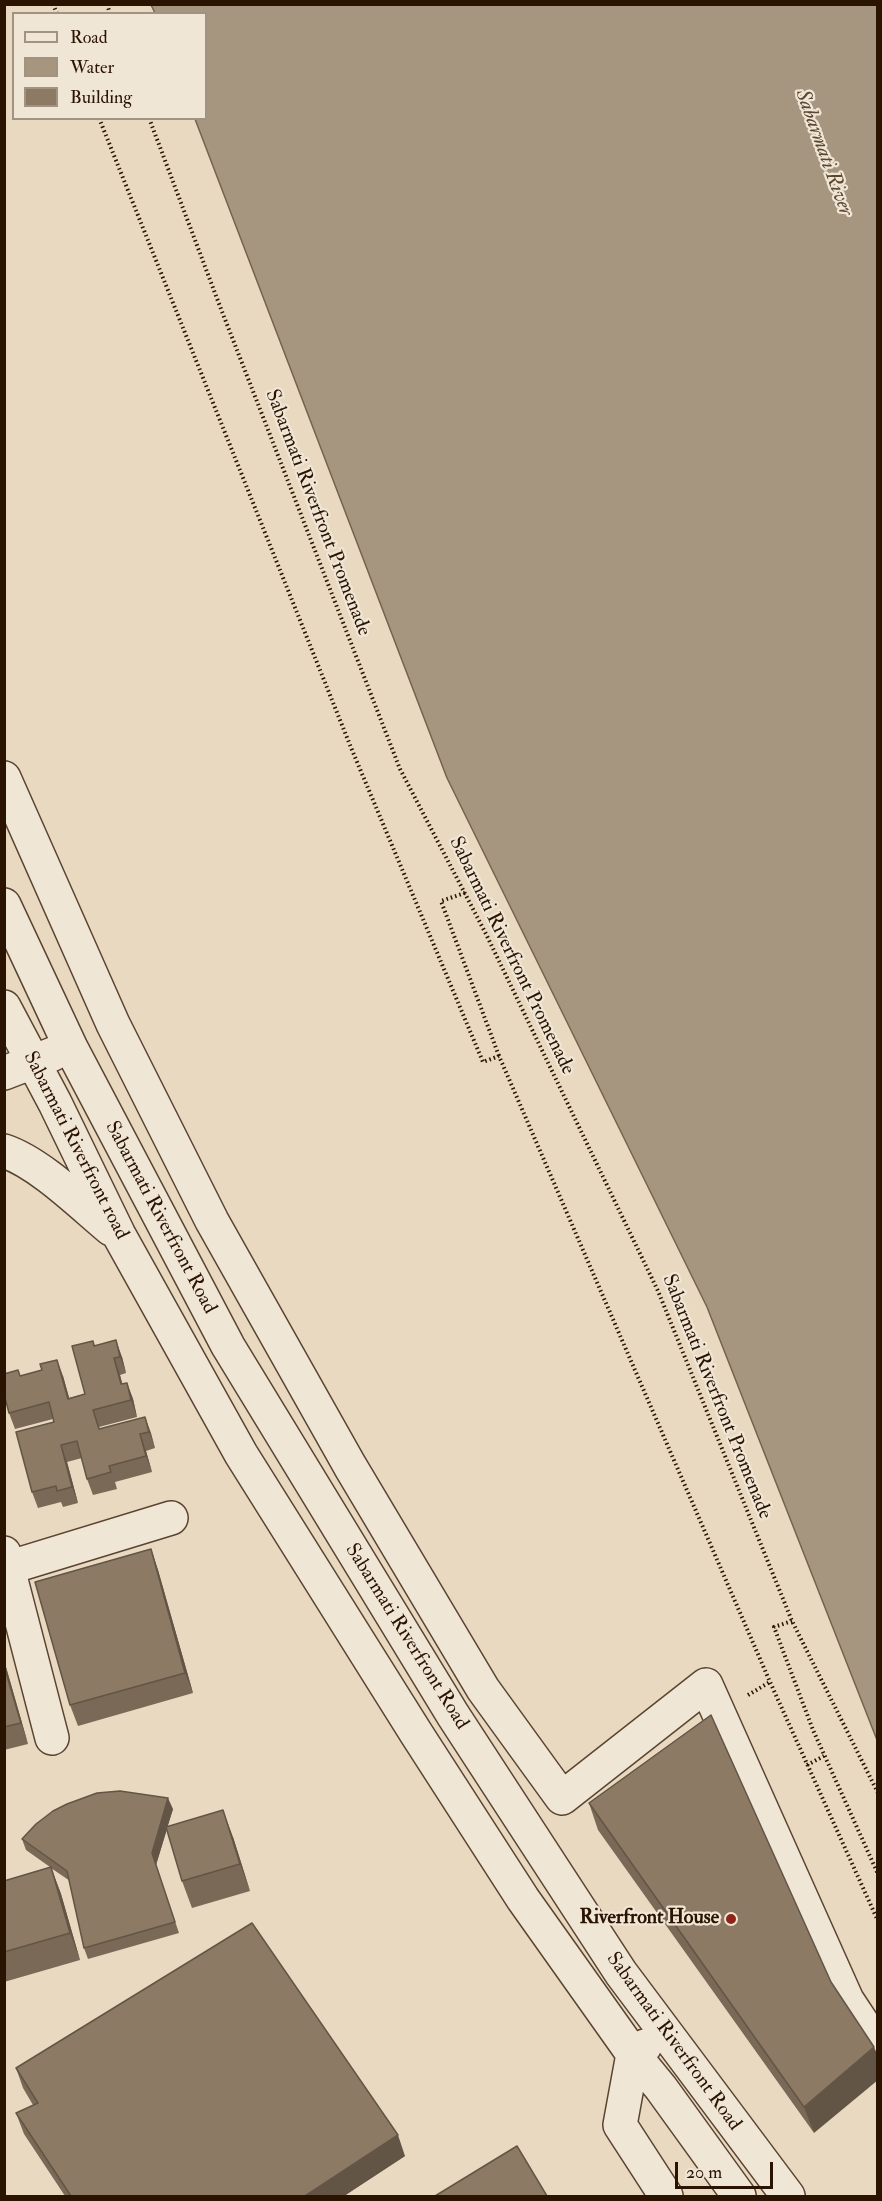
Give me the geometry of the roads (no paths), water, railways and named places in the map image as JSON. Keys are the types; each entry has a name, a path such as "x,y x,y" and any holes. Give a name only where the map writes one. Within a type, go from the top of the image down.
{"street":[{"path":"4,778 113,1024 233,1259 350,1466 483,1689 562,1798 706,1685 847,2000 878,2047"},
{"name":"Sabarmati Riverfront road","path":"4,905 71,1048"},
{"name":"Sabarmati Riverfront road","path":"4,1007 19,1067 147,1285"},
{"path":"19,1067 71,1048"},
{"name":"Sabarmati Riverfront Road","path":"71,1048 228,1346 453,1715 621,1973 788,2196"},
{"path":"4,1151 16,1155 42,1172 119,1235"},
{"path":"193,1282 233,1259"},
{"name":"Sabarmati Riverfront Road","path":"147,1285 241,1454 416,1734 523,1899 633,2054 661,2088 740,2196"},
{"path":"52,1738 6,1563 171,1518"},
{"path":"453,1715 483,1689"},
{"path":"664,2033 633,2054 620,2125 666,2196"}],"water":[{"name":"Sabarmati River","path":"151,5 877,5 877,1740 707,1307 447,778 195,120 207,120 207,12 154,12"}],"place":[{"name":"Riverfront House","path":"731,1919"}]}
